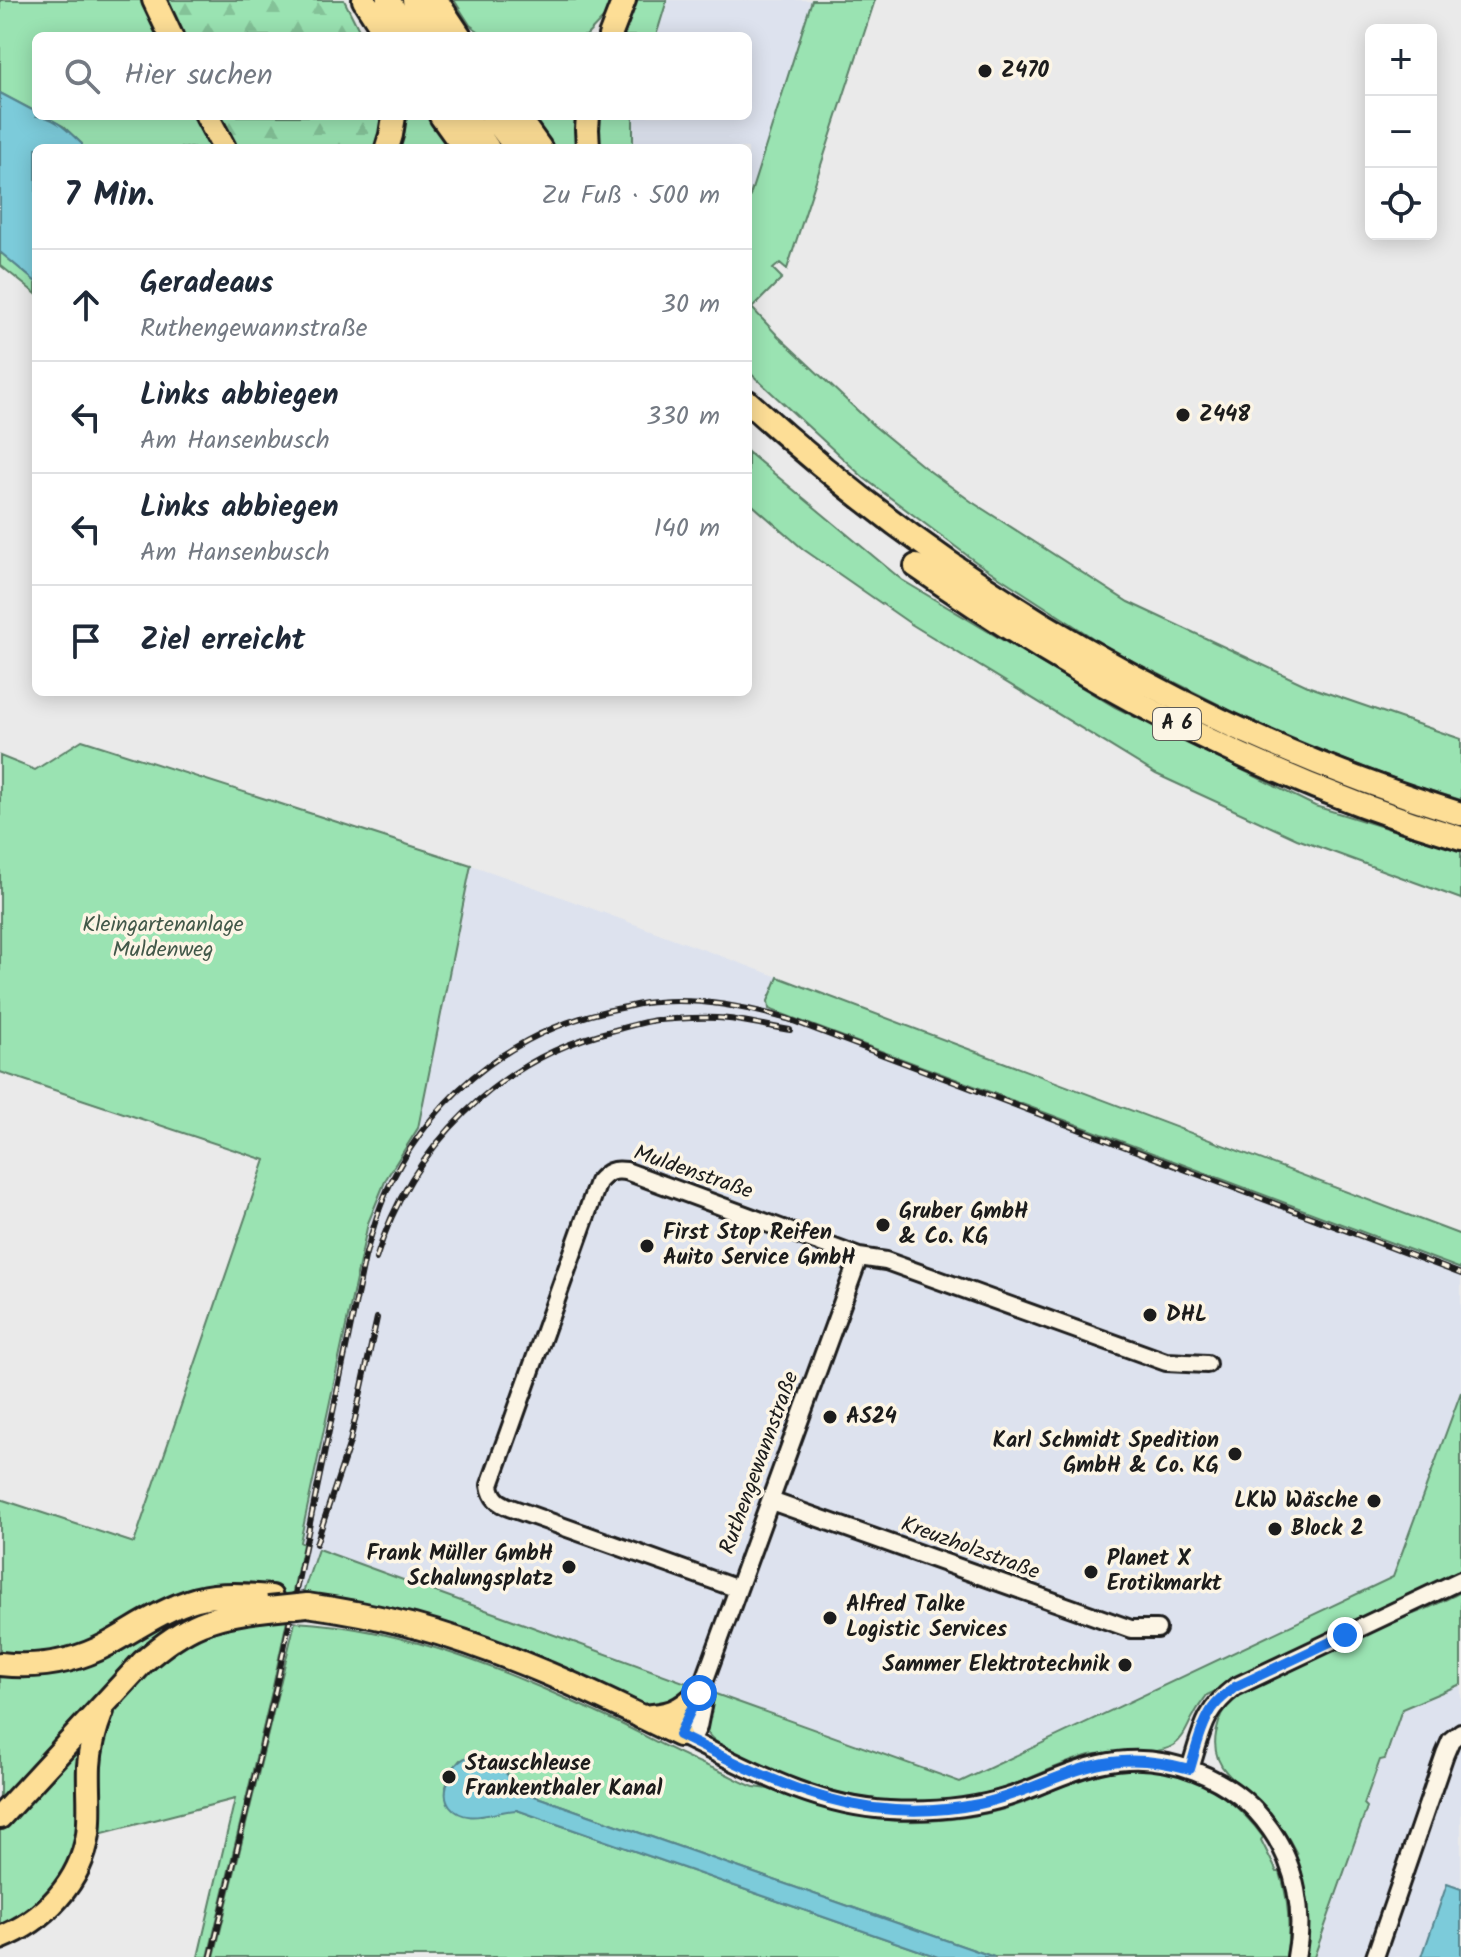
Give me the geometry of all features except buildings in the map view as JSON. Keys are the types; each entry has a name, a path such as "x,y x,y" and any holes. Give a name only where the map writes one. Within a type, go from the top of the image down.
{"highway":[{"path":"154,0 169,32"},
{"path":"362,0 374,32"},
{"path":"362,0 384,32"},
{"path":"388,0 408,32"},
{"path":"414,0 434,32"},
{"path":"609,31 624,0"},
{"path":"438,3 457,32"},
{"path":"438,3 465,32"},
{"path":"209,120 222,144"},
{"path":"388,144 393,120"},
{"path":"444,120 461,144"},
{"path":"469,120 485,144"},
{"path":"495,120 513,144"},
{"path":"520,120 537,144"},
{"path":"588,120 588,144"},
{"path":"752,393 776,427"},
{"name":"A 6","path":"752,406 848,488 1025,615 1137,679 1255,737 1396,794 1461,814"},
{"name":"A 6","path":"916,566 1019,636 1128,700 1238,755 1349,800 1461,838"},
{"path":"0,1664 54,1664 104,1646 154,1618 196,1600 218,1595 240,1595 270,1603 354,1612 416,1627 542,1672 685,1738"},
{"path":"0,1817 143,1662 165,1643 185,1629 208,1620 270,1603"},
{"path":"641,1717 677,1712 701,1689"},
{"path":"0,1938 28,1924 51,1906 70,1881 81,1859 87,1837 91,1751 105,1704"}],"street":[{"name":"Muldenstraße","path":"738,1589 502,1505 492,1497 490,1485 598,1182 613,1169 626,1171 859,1257 886,1261 1166,1362 1207,1364"},
{"name":"Ruthengewannstraße","path":"685,1738 859,1257"},
{"name":"Kreuzholzstraße","path":"771,1501 1131,1629 1157,1629"},
{"path":"1190,1769 1213,1706 1235,1687 1461,1580"},
{"path":"1375,1957 1445,1754 1451,1740 1461,1732"},
{"path":"685,1738 806,1793 831,1801 885,1810 921,1811 978,1804 1113,1761 1154,1761 1190,1769 1244,1800 1278,1841 1292,1874 1299,1911 1296,1957"}],"shaded area":[{"path":"667,0 812,0 752,189 752,144 632,144 633,120 752,120 752,32 657,32"},
{"path":"471,865 778,977 768,1001 769,1009 1461,1269 1461,1392 1393,1577 960,1782 318,1549 288,1644 214,1957 208,1957 272,1691 368,1223 386,1179 418,1128"},
{"path":"1461,1684 1461,1957 1314,1957 1367,1808 1364,1805 1380,1759 1385,1758 1402,1709"}],"green space":[{"path":"0,0 142,0 157,32 32,32 32,110 0,93"},
{"path":"164,0 344,0 360,32 178,32"},
{"path":"454,0 667,0 657,32 624,32 603,18 590,32 480,32 470,25"},
{"path":"812,0 875,0 787,269 780,263 773,269 782,278 752,308 752,189"},
{"path":"52,120 200,120 211,144 82,144"},
{"path":"218,120 382,120 378,144 234,144"},
{"path":"398,120 433,120 450,144 393,144"},
{"path":"530,120 582,120 583,144 547,144"},
{"path":"597,120 633,120 633,144 596,144"},
{"path":"0,252 32,279 32,291 0,265"},
{"path":"752,308 873,425 924,467 972,502 1128,602 1310,687 1461,739 1461,800 1406,783 1279,735 1113,651 976,562 864,478 752,375"},
{"path":"752,455 902,580 1115,707 1315,806 1461,851 1461,899 1297,839 1156,774 911,624 803,549 752,504"},
{"name":"Kleingartenanlage Muldenweg","path":"82,740 471,865 418,1128 386,1179 368,1223 300,1542 303,1544 272,1691 208,1957 198,1957 235,1799 87,1837 70,1881 0,1938 0,1499 134,1543 265,1160 0,1072 0,756 35,770"},
{"path":"778,977 1461,1235 1461,1269 769,1009 768,1001"},
{"path":"1461,1392 1461,1577 1414,1595 1207,1695 1181,1738 1165,1749 1090,1755 1006,1787 962,1799 899,1802 836,1792 806,1783 724,1747 705,1728 710,1692 960,1782 1393,1577"},
{"path":"318,1549 692,1685 687,1699 652,1710 330,1598 303,1593"},
{"path":"1461,1592 1461,1684 1402,1709 1385,1759 1380,1760 1364,1804 1367,1807 1314,1957 1304,1957 1306,1905 1297,1854 1271,1814 1220,1764 1215,1743 1223,1712 1236,1694 1392,1619 1419,1612"},
{"path":"295,1622 380,1633 460,1656 578,1704 749,1785 862,1817 930,1821 986,1814 1107,1771 1133,1768 1182,1776 1226,1799 1246,1816 1263,1837 1261,1840 1277,1872 1280,1872 1285,1893 1289,1925 1286,1957 994,1957 523,1792 501,1765 460,1760 451,1771 446,1787 481,1816 517,1810 938,1957 214,1957"}],"water":[{"path":"0,93 32,110 32,120 55,122 82,144 32,144 32,279 0,252"},
{"path":"473,1754 497,1764 523,1792 994,1957 938,1957 517,1810 482,1816 464,1815 450,1806 446,1791 454,1767"},
{"path":"1447,1884 1461,1889 1461,1957 1422,1957"}],"railway":[{"path":"211,1957 275,1692 365,1257 376,1219 391,1182 410,1148 433,1118 459,1090 518,1045 588,1016 648,1002 706,1002 772,1015 1461,1274"},
{"path":"376,1259 391,1218 436,1144 465,1113 498,1085 534,1061 573,1043 657,1020 726,1019 790,1030"},
{"path":"316,1544 350,1442 377,1318"}],"place":[{"name":"Z470","path":"985,71"},
{"name":"Z448","path":"1183,415"},
{"name":"Gruber GmbH & Co. KG","path":"883,1225"},
{"name":"First Stop Reifen Auito Service GmbH","path":"647,1246"},
{"name":"DHL","path":"1150,1315"},
{"name":"AS24","path":"830,1417"},
{"name":"Karl Schmidt Spedition GmbH & Co. KG","path":"1235,1454"},
{"name":"LKW Wäsche","path":"1374,1501"},
{"name":"Block 2","path":"1275,1529"},
{"name":"Frank Müller GmbH Schalungsplatz","path":"569,1567"},
{"name":"Planet X Erotikmarkt","path":"1091,1572"},
{"name":"Alfred Talke Logistic Services","path":"830,1618"},
{"name":"Sammer Elektrotechnik","path":"1125,1665"},
{"name":"Stauschleuse Frankenthaler Kanal","path":"449,1777"}],"route":[{"path":"699,1693 679,1735 773,1780 831,1801 857,1806 885,1810 949,1809 1007,1797 1113,1761 1154,1761 1190,1769 1207,1718 1222,1697 1235,1687 1345,1635"}]}
